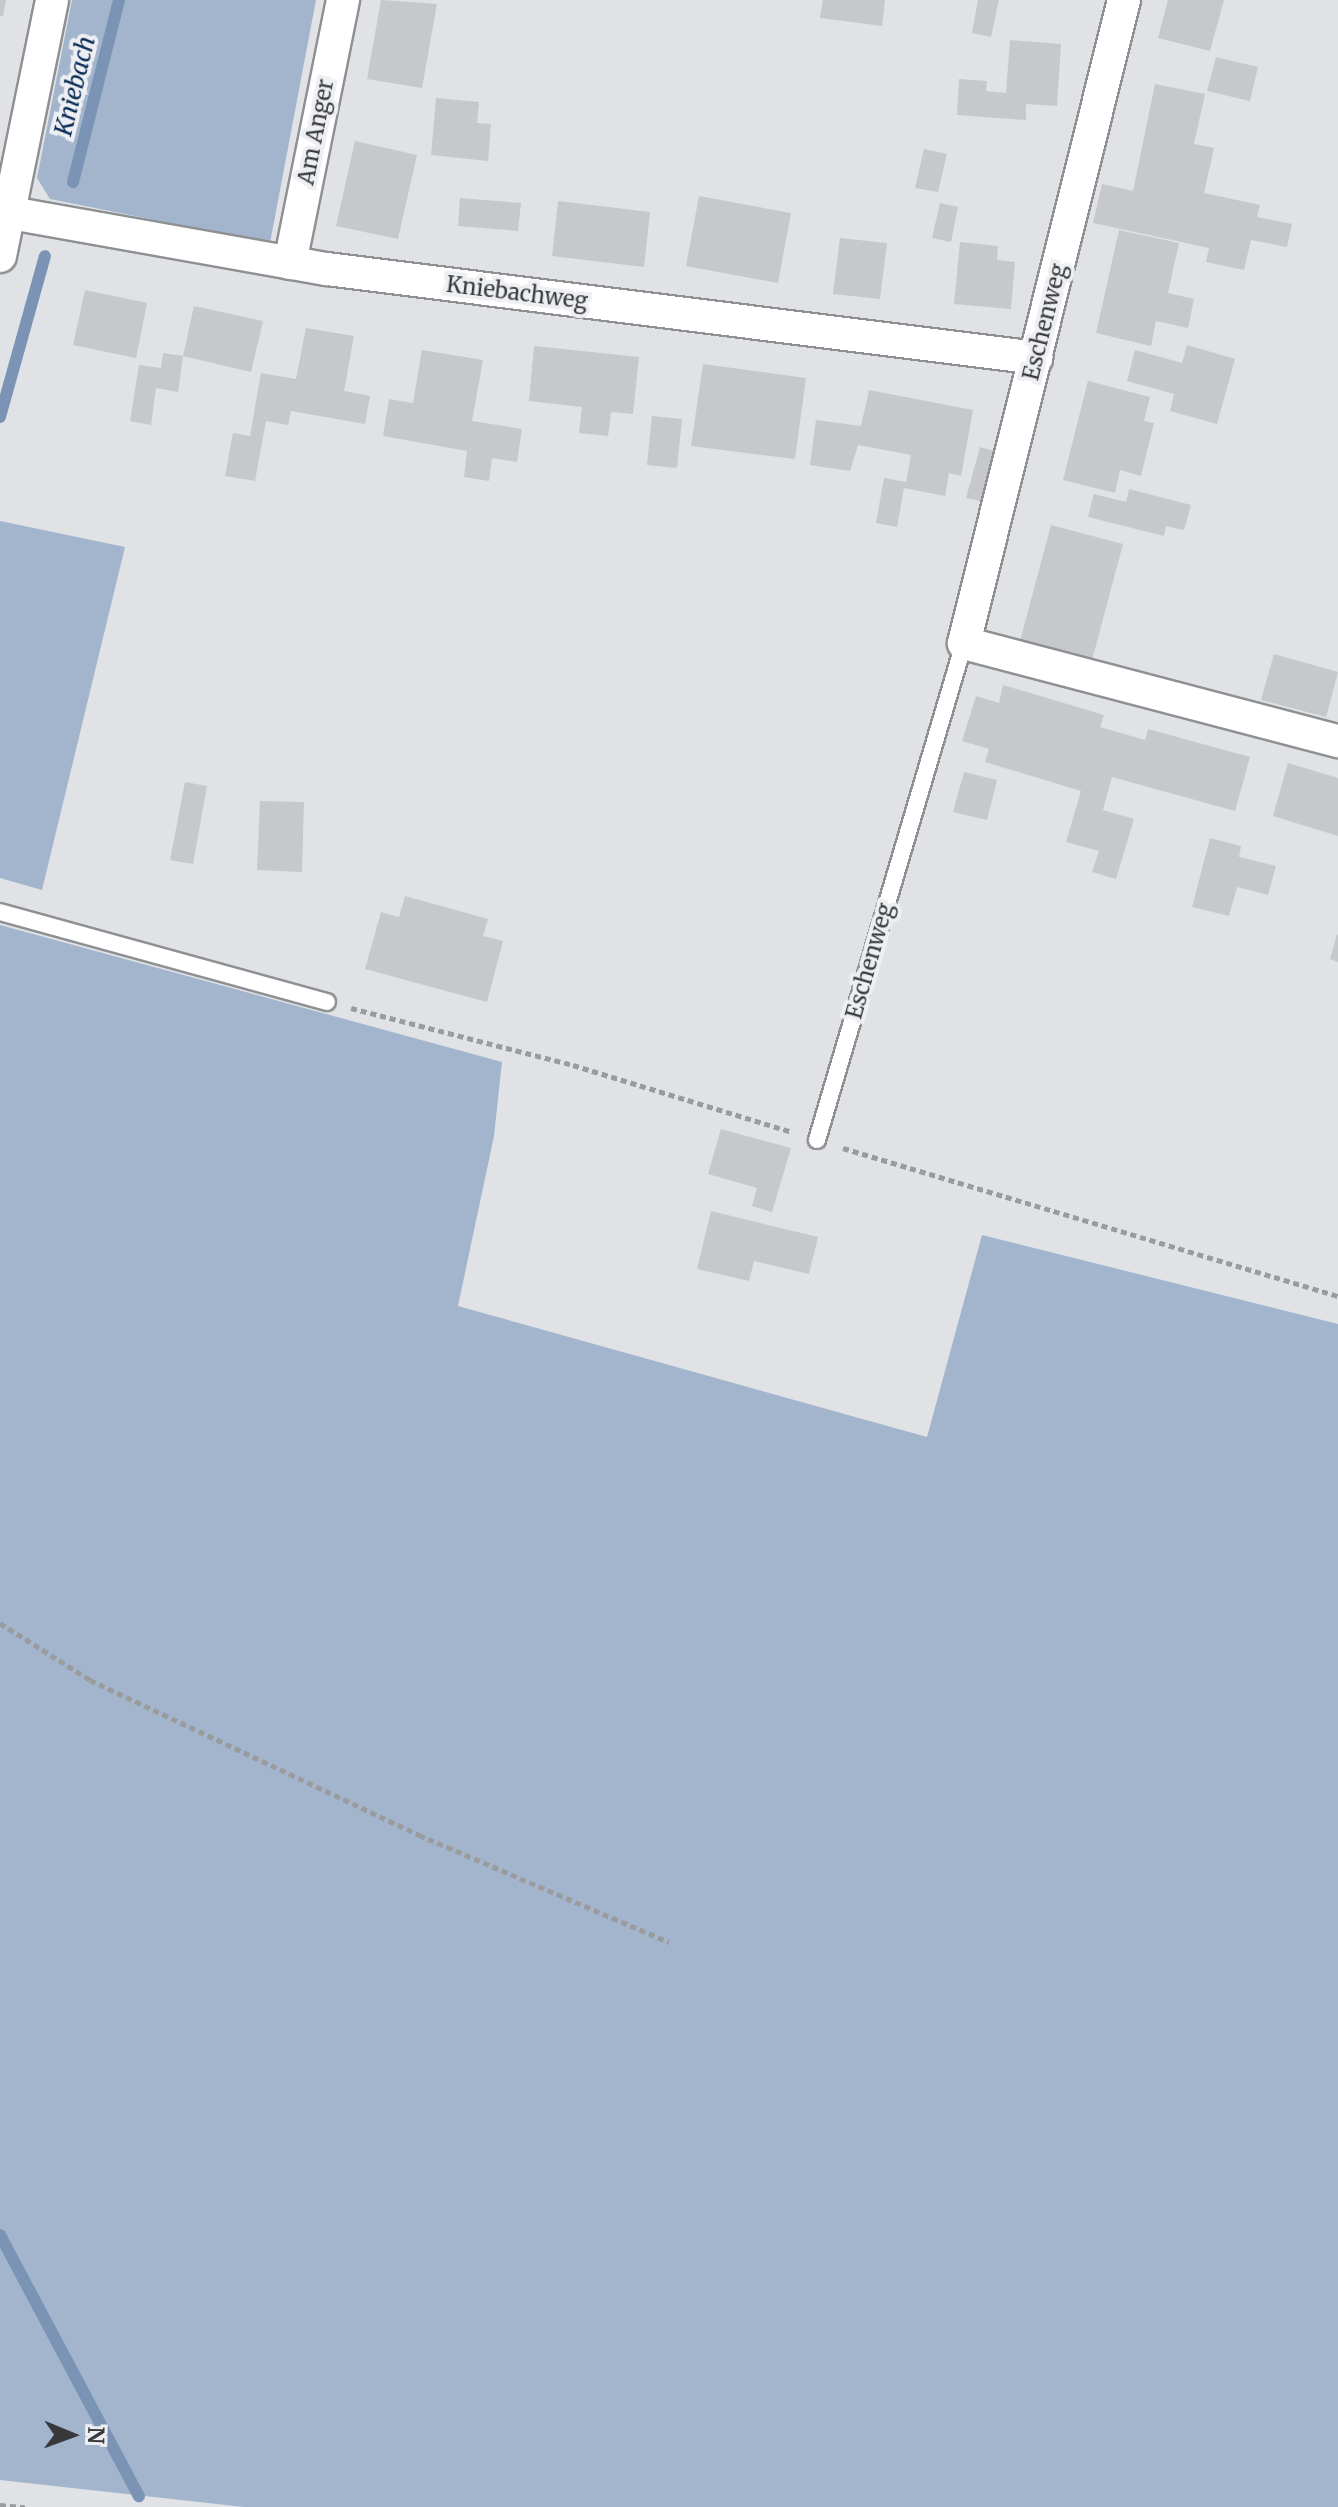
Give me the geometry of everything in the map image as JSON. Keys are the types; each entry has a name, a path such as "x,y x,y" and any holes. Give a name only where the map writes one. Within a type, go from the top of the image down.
{"street":[{"path":"0,256 4,212 52,0"},
{"name":"Am Anger","path":"290,263 343,0"},
{"name":"Eschenweg","path":"964,643 1124,0"},
{"name":"Kniebachweg","path":"4,212 290,263 1036,358"},
{"path":"964,643 1338,741"}],"lane":[{"name":"Eschenweg","path":"817,1140 964,643"},
{"path":"0,912 327,1002"}],"path":[{"path":"327,1002 573,1065 1338,1296"},
{"path":"0,1623 90,1680 419,1835 669,1942"},
{"path":"0,2505 25,2507"}],"shaded area":[{"path":"72,0 316,0 270,243 50,199 37,178"},
{"path":"0,521 125,547 42,890 0,878"},
{"path":"0,925 502,1062 494,1136 458,1306 927,1437 982,1235 1338,1324 1338,2507 244,2507 0,2480"}],"building":[{"path":"0,0 6,0 3,16 0,16"},
{"path":"381,0 437,4 422,88 367,79"},
{"path":"823,0 885,0 882,26 820,18"},
{"path":"978,0 999,0 991,37 972,33"},
{"path":"1168,0 1224,0 1210,51 1158,38"},
{"path":"1010,40 1061,44 1057,106 1026,104 1026,120 957,115 959,79 987,81 986,91 1006,93"},
{"path":"1216,57 1258,67 1250,101 1207,91"},
{"path":"1155,84 1205,94 1194,144 1214,148 1204,193 1260,205 1257,217 1292,224 1287,247 1251,240 1244,270 1206,262 1209,248 1093,223 1102,184 1133,191"},
{"path":"436,98 479,102 477,123 491,124 488,161 431,155"},
{"path":"355,141 417,155 398,239 336,226"},
{"path":"924,149 947,154 938,192 915,188"},
{"path":"699,196 791,213 778,283 686,266"},
{"path":"460,198 521,203 518,231 458,226"},
{"path":"558,201 650,212 644,267 552,256"},
{"path":"940,203 958,207 951,242 932,238"},
{"path":"1119,230 1179,243 1168,293 1194,299 1188,328 1156,321 1151,346 1096,333"},
{"path":"840,238 887,243 880,299 833,294"},
{"path":"960,242 998,246 997,260 1015,262 1011,309 954,304"},
{"path":"85,290 147,303 136,358 73,345"},
{"path":"194,306 263,321 251,372 183,356"},
{"path":"306,328 354,336 344,391 370,396 365,424 291,411 288,425 266,421 255,481 225,476 233,433 250,436 261,373 296,379"},
{"path":"1187,345 1235,359 1217,424 1170,411 1174,394 1127,381 1135,350 1182,363"},
{"path":"534,346 639,357 633,414 611,412 608,436 579,433 582,407 529,401"},
{"path":"422,350 483,360 472,421 522,429 517,462 492,458 489,481 464,477 467,451 383,436 389,399 413,403"},
{"path":"163,353 183,356 178,392 156,388 151,425 130,421 139,365 161,368"},
{"path":"703,364 806,378 795,459 691,446"},
{"path":"1088,381 1150,397 1144,421 1154,423 1141,476 1120,470 1115,493 1063,480"},
{"path":"869,390 973,410 961,476 949,473 945,496 904,488 897,527 876,523 884,478 906,482 911,455 858,445 850,471 810,465 816,420 861,426"},
{"path":"652,416 682,419 677,468 647,465"},
{"path":"980,447 998,452 984,502 966,498"},
{"path":"1129,489 1191,505 1184,530 1166,526 1164,536 1088,517 1094,494 1126,502"},
{"path":"1051,525 1123,544 1091,664 1019,645"},
{"path":"1274,654 1338,672 1326,717 1261,700"},
{"path":"1003,685 1104,715 1100,727 1145,740 1148,729 1250,757 1235,811 1112,777 1103,810 1134,819 1116,879 1092,872 1099,851 1066,842 1081,791 985,762 989,749 962,741 976,696 999,703"},
{"path":"1288,763 1338,778 1338,836 1273,816"},
{"path":"964,772 997,780 987,820 953,812"},
{"path":"185,782 207,786 193,864 170,860"},
{"path":"260,801 304,802 302,872 257,870"},
{"path":"1210,838 1241,846 1239,857 1276,866 1268,895 1237,887 1229,916 1192,907"},
{"path":"405,896 488,919 483,936 503,941 487,1002 365,969 381,912 399,917"},
{"path":"1338,935 1338,962 1330,959"},
{"path":"721,1129 791,1148 772,1212 752,1206 757,1188 708,1174"},
{"path":"711,1211 818,1237 809,1274 754,1261 749,1281 697,1269"}],"waterway":[{"name":"Kniebach","path":"73,182 119,0"},
{"name":"Kniebach","path":"0,417 45,256"},
{"path":"0,2235 139,2496"}]}
